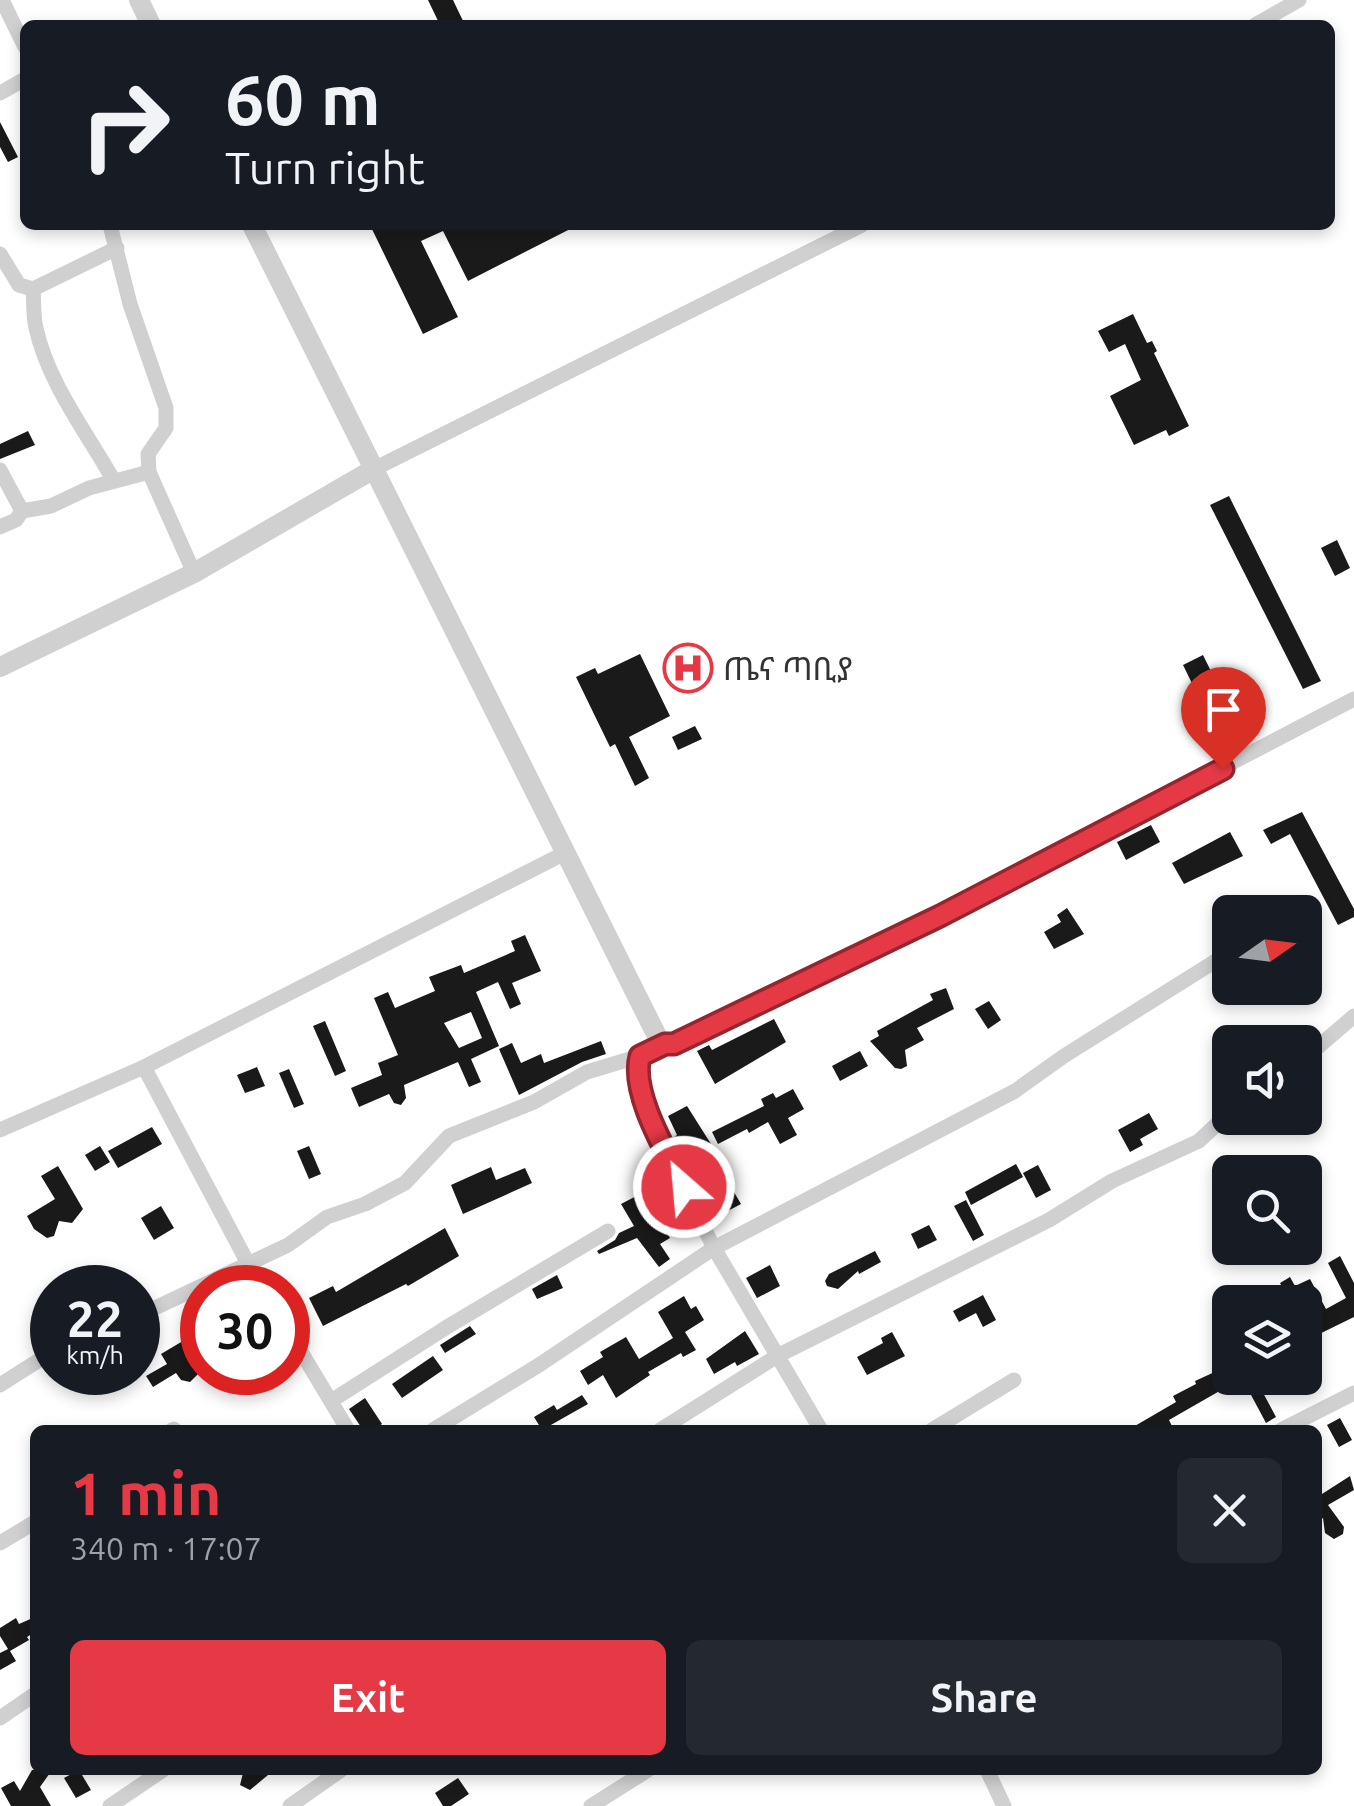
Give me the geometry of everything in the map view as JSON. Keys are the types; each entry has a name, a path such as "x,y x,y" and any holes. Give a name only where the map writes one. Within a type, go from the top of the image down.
{"street":[{"path":"2,0 20,38"},
{"path":"1264,20 1299,0"},
{"path":"111,230 130,304 166,408 166,428 148,454 149,472 194,572"},
{"path":"254,230 657,1036 665,1044"},
{"path":"0,668 194,572 374,469 852,230"},
{"path":"0,254 20,285 33,289 116,248"},
{"path":"33,289 35,326 44,352 62,394 114,481"},
{"path":"0,470 22,511"},
{"path":"0,527 16,520 22,511 52,506 89,488 149,472"},
{"path":"160,1306 288,1245 327,1218 365,1204 404,1182 449,1136 534,1102 586,1072 674,1044 940,916 1354,699"},
{"path":"0,1130 144,1067 566,852"},
{"path":"441,1425 714,1248 1015,1091 1212,963"},
{"path":"1322,1043 1354,1016"},
{"path":"640,1056 636,1072 654,1127 714,1248 818,1425"},
{"path":"144,1067 247,1264"},
{"path":"668,1425 779,1355 1032,1229 1112,1181 1199,1141 1212,1129"},
{"path":"331,1401 608,1231"},
{"path":"0,1385 30,1366"},
{"path":"310,1366 345,1425"},
{"path":"940,1425 1014,1380"},
{"path":"1290,1425 1354,1393"},
{"path":"0,1543 30,1525"},
{"path":"0,1718 30,1697"},
{"path":"110,1806 156,1775"},
{"path":"290,1806 334,1775"},
{"path":"591,1806 640,1775"},
{"path":"989,1775 1004,1806"}],"building":[{"path":"428,0 453,0 463,20 438,20"},
{"path":"0,122 18,157 8,162 0,147"},
{"path":"372,230 568,230 468,281 443,231 421,241 458,317 423,334"},
{"path":"1133,314 1147,343 1152,341 1157,351 1154,353 1189,426 1169,436 1166,430 1134,445 1110,396 1141,380 1125,344 1109,352 1098,331"},
{"path":"28,431 35,445 0,459 0,444"},
{"path":"1229,496 1321,681 1303,689 1210,505"},
{"path":"1337,540 1350,568 1335,576 1321,548"},
{"path":"640,654 670,716 629,737 649,778 635,786 615,744 610,747 576,677 595,668 598,674"},
{"path":"1203,655 1231,712 1211,722 1183,665"},
{"path":"695,726 702,739 678,750 672,737"},
{"path":"1302,812 1354,909 1354,917 1338,925 1290,834 1271,844 1263,830"},
{"path":"1151,825 1160,842 1126,860 1117,842"},
{"path":"1230,832 1243,856 1184,884 1172,863"},
{"path":"1067,908 1084,934 1054,949 1044,932 1061,922 1057,915"},
{"path":"525,935 541,971 512,983 521,1004 510,1009 498,982 476,992 499,1046 471,1059 481,1082 469,1087 458,1062 404,1085 406,1098 401,1105 394,1103 389,1094 359,1107 351,1088 382,1075 378,1063 398,1055 374,998 388,992 395,1008 435,991 429,977 461,965 464,973 515,951 511,941","holes":["471,1012 482,1038 459,1048 444,1023"]},
{"path":"946,988 954,1009 917,1028 924,1040 905,1050 907,1066 895,1068 870,1041 879,1036 877,1031 933,1000 930,994"},
{"path":"989,1001 1001,1020 988,1029 975,1009"},
{"path":"774,1019 786,1042 715,1084 697,1051 709,1045 712,1050"},
{"path":"325,1021 346,1071 335,1076 313,1026"},
{"path":"601,1041 606,1054 519,1095 499,1049 512,1043 521,1063 541,1054 544,1063"},
{"path":"860,1051 868,1066 840,1081 832,1066"},
{"path":"257,1067 265,1086 245,1093 237,1075"},
{"path":"289,1069 304,1104 294,1108 279,1073"},
{"path":"793,1089 804,1109 788,1118 797,1135 780,1144 768,1122 718,1144 712,1132 764,1106 761,1099 773,1093 776,1098"},
{"path":"687,1106 711,1144 681,1156 668,1116"},
{"path":"1149,1113 1158,1129 1140,1139 1143,1145 1130,1152 1118,1130"},
{"path":"152,1127 162,1144 118,1168 108,1151"},
{"path":"100,1146 110,1162 95,1171 85,1155"},
{"path":"309,1146 321,1174 309,1179 297,1151"},
{"path":"1016,1164 1023,1177 971,1205 965,1192"},
{"path":"1038,1165 1051,1190 1036,1198 1023,1173"},
{"path":"58,1166 83,1209 72,1223 59,1221 54,1236 47,1238 34,1229 27,1216 55,1199 41,1176"},
{"path":"491,1167 496,1180 525,1168 532,1183 463,1214 451,1185"},
{"path":"721,1170 741,1204 722,1214 710,1190 701,1194 696,1184"},
{"path":"644,1192 670,1238 660,1244 670,1259 659,1267 637,1238 599,1254 597,1251 619,1233 634,1226 621,1204"},
{"path":"966,1200 984,1235 973,1241 954,1206"},
{"path":"161,1206 174,1228 154,1240 141,1218"},
{"path":"929,1225 937,1240 918,1249 911,1234"},
{"path":"445,1228 459,1256 408,1286 323,1326 310,1298 333,1286 336,1292"},
{"path":"875,1251 881,1262 859,1274 858,1271 838,1289 827,1286 829,1274"},
{"path":"1340,1256 1354,1283 1354,1317 1322,1333 1322,1302 1326,1309 1346,1298 1328,1263"},
{"path":"770,1265 780,1286 757,1298 746,1278"},
{"path":"557,1275 563,1288 537,1299 532,1289"},
{"path":"1290,1277 1294,1285 1281,1285 1280,1283"},
{"path":"983,1295 996,1320 983,1327 976,1313 959,1322 953,1311"},
{"path":"684,1296 704,1320 685,1332 696,1350 683,1357 681,1353 648,1372 650,1375 616,1398 603,1375 588,1385 580,1371 603,1357 600,1352 626,1337 639,1359 673,1338 658,1312"},
{"path":"470,1326 476,1334 445,1353 440,1345"},
{"path":"745,1331 759,1354 714,1374 706,1359"},
{"path":"892,1332 905,1356 867,1375 857,1357 883,1343 881,1338"},
{"path":"180,1343 180,1379 176,1373 160,1383 160,1368 167,1364 161,1354"},
{"path":"433,1356 443,1370 402,1398 392,1384"},
{"path":"1212,1373 1213,1395 1169,1420 1172,1425 1137,1425 1176,1402 1173,1396 1196,1384 1195,1381"},
{"path":"582,1395 588,1404 551,1425 539,1425 534,1417 554,1405 557,1410"},
{"path":"1251,1395 1264,1395 1276,1417 1266,1423"},
{"path":"365,1398 382,1424 360,1425 349,1409"},
{"path":"1340,1418 1352,1440 1339,1447 1327,1425"},
{"path":"1350,1476 1354,1490 1328,1505 1344,1527 1343,1534 1334,1539 1325,1533 1322,1494"},
{"path":"16,1618 19,1624 30,1619 29,1640 10,1651 16,1661 0,1670 0,1653 8,1649 0,1628"},
{"path":"30,1774 48,1775 40,1787 51,1806 11,1806 1,1788 14,1781 20,1791"},
{"path":"82,1775 91,1790 76,1798 64,1778"},
{"path":"242,1775 268,1775 250,1790 240,1785"},
{"path":"458,1778 469,1794 451,1806 443,1806 435,1793"}],"place":[{"name":"ጤና ጣቢያ","path":"688,668"}],"route":[{"path":"684,1187 654,1127 636,1072 640,1056 674,1044 940,916 1223,769"}]}
